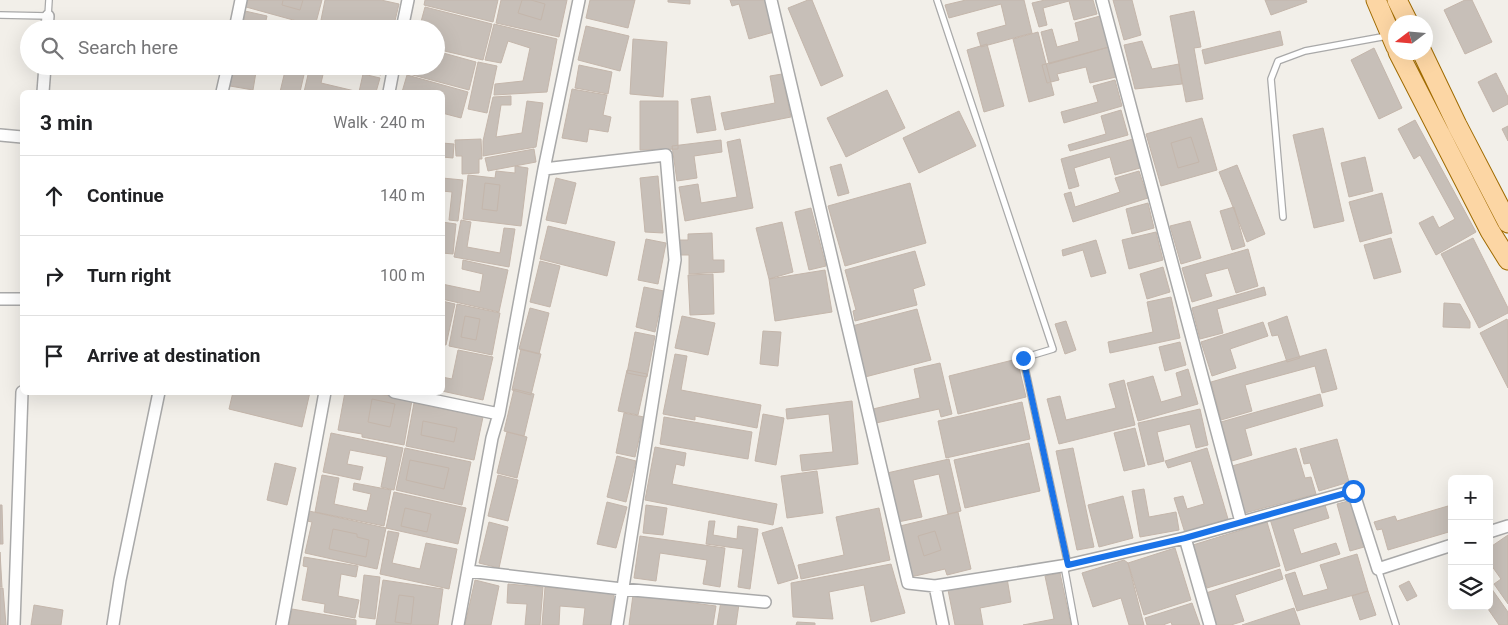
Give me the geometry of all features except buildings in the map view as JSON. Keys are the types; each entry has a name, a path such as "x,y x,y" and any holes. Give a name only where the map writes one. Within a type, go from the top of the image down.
{"main road":[{"path":"1376,0 1388,29"},
{"path":"1397,0 1404,15"},
{"path":"1402,60 1490,231 1508,260"},
{"path":"1426,60 1508,223"}],"street":[{"path":"237,20 242,0"},
{"path":"404,20 408,0"},
{"path":"458,625 544,169 579,0"},
{"path":"770,0 908,582 935,586 1066,565 1185,538 1353,491 1378,569 1448,546"},
{"path":"1102,0 1240,522"},
{"path":"48,16 48,20"},
{"path":"43,90 44,75"},
{"path":"222,90 226,75"},
{"path":"389,90 392,75"},
{"path":"0,136 20,137"},
{"path":"544,169 666,155 675,260 617,625"},
{"path":"0,299 20,299"},
{"path":"14,625 22,395"},
{"path":"113,625 120,580 158,395"},
{"path":"282,625 324,395"},
{"path":"408,395 499,414"},
{"path":"1493,531 1508,526"},
{"path":"1185,538 1210,625"},
{"path":"468,571 622,589 765,602"},
{"path":"935,586 943,625"}],"lane":[{"path":"0,15 48,16 49,0"},
{"path":"937,0 1053,349 1023,358 1066,565 1075,625"},
{"path":"1283,217 1271,79 1278,61 1305,51 1388,42"},
{"path":"1378,569 1396,625"}],"route":[{"path":"1023,358 1068,565 1185,538 1353,491"}]}
